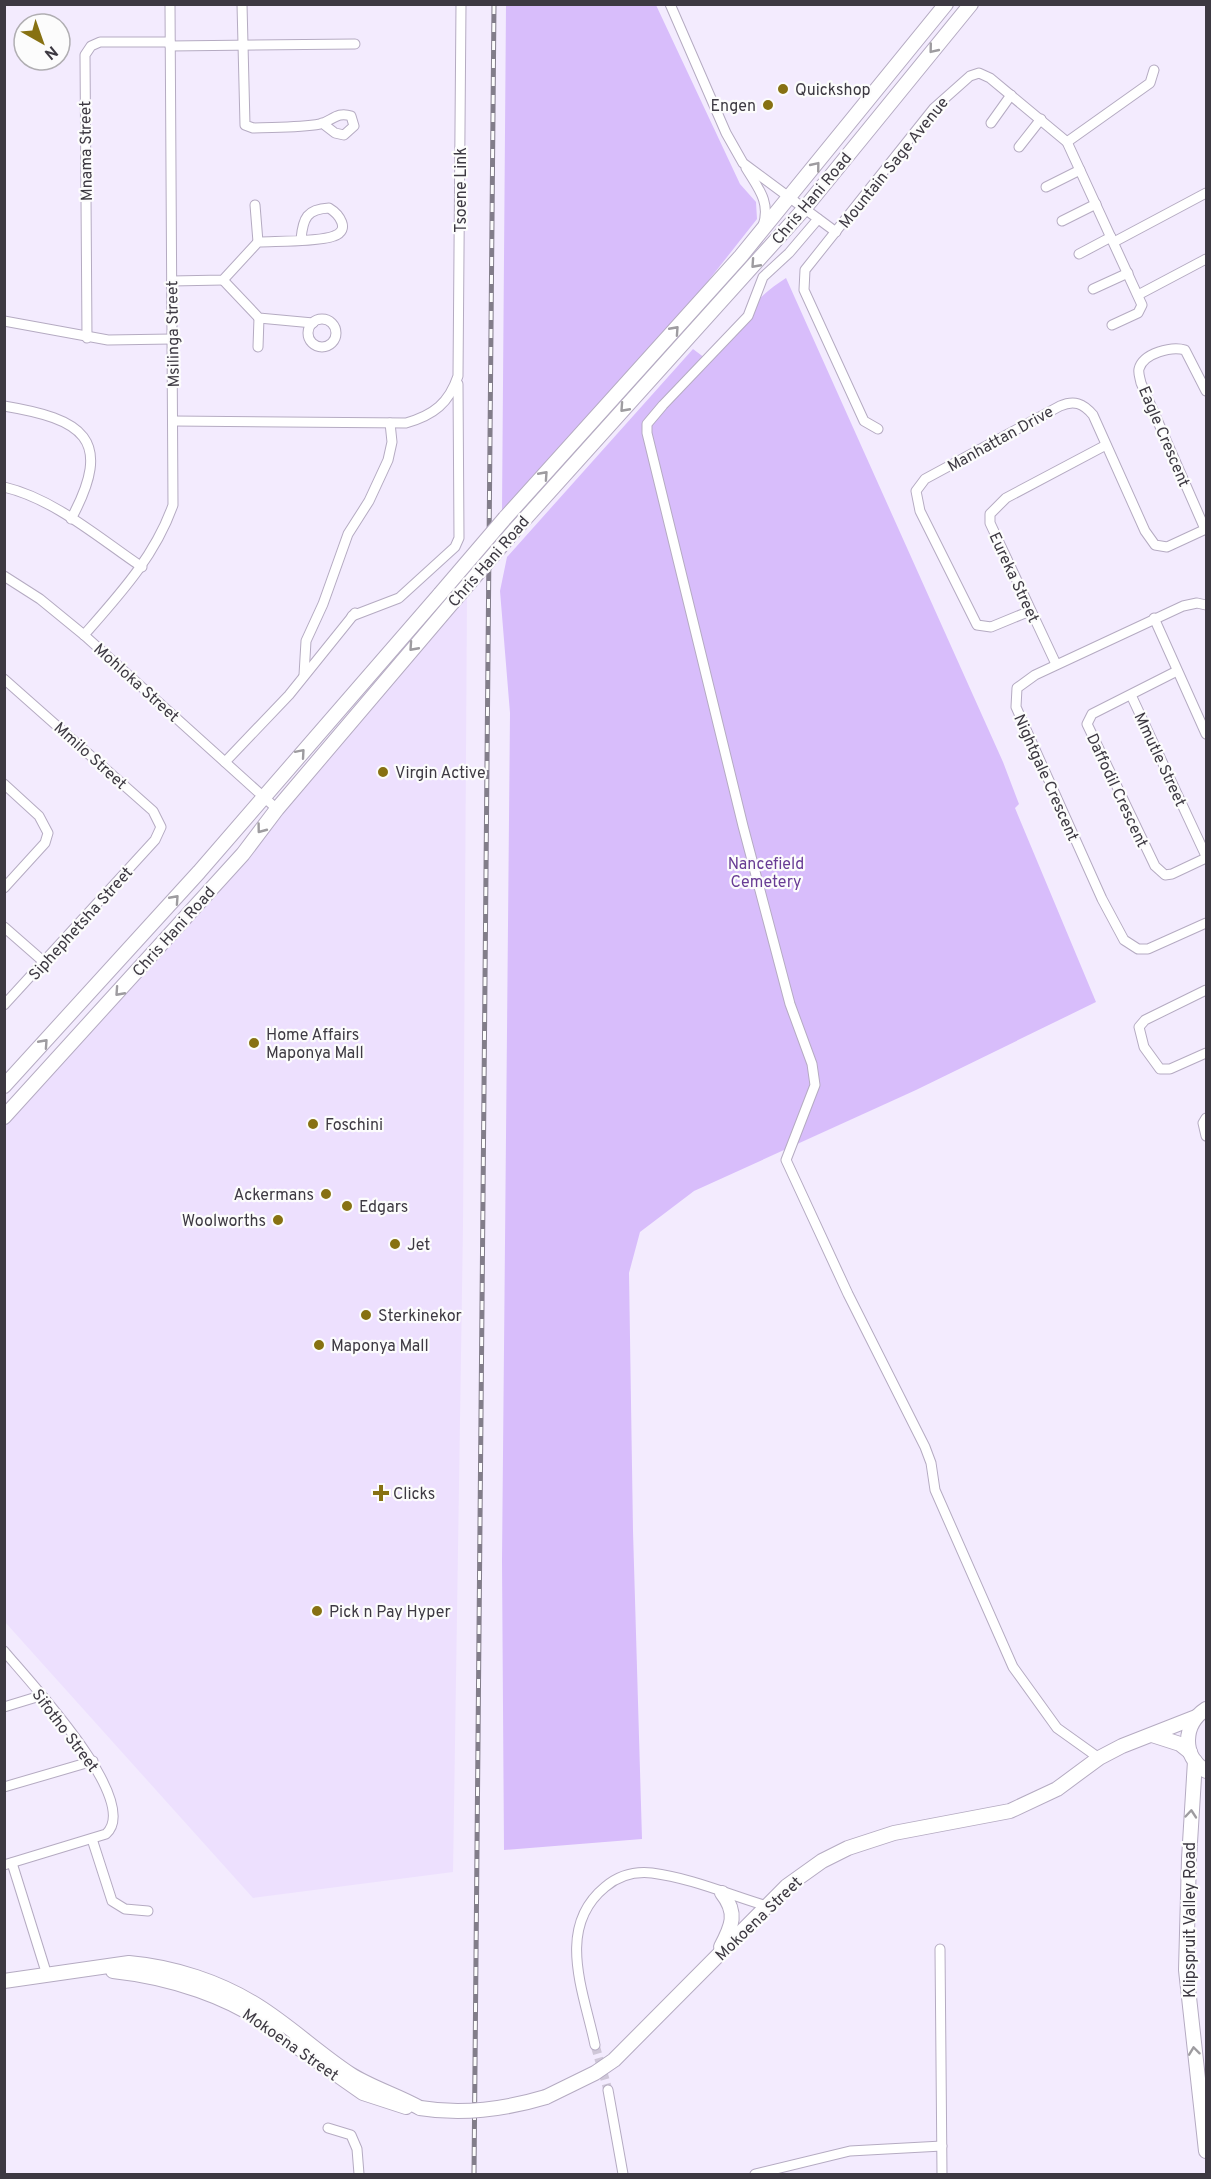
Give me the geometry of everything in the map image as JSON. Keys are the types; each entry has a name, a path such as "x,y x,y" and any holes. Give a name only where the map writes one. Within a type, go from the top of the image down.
{"main road":[{"name":"Chris Hani Road","path":"4,1086 199,872 505,518 760,234 946,4"},
{"name":"Chris Hani Road","path":"4,1117 243,854 277,809 514,531 804,209 971,4"},
{"name":"Mokoena Street","path":"4,1981 90,1969 145,1976 208,1994 236,2005 266,2023 363,2093 420,2108 445,2111 493,2109 546,2097 595,2073 614,2060 767,1906 802,1875 848,1848 894,1833 1010,1811 1057,1789 1099,1758 1122,1746 1201,1713"},
{"name":"Klipspruit Valley Road","path":"1201,1713 1188,1734 1192,1757 1186,1970 1206,2151"},
{"path":"1152,1735 1180,1744 1206,1771"},
{"path":"714,1959 733,1918 733,1909 722,1893"}],"street":[{"name":"Msilinga Street","path":"84,635 142,567 164,528 173,505 170,4"},
{"path":"242,4 242,117 245,126 322,123"},
{"name":"Tsoene Link","path":"304,675 355,612 399,598 455,547 459,538 461,4"},
{"path":"670,4 726,133 765,200 766,216 760,234"},
{"name":"Mnama Street","path":"87,338 85,55 88,49 100,42 243,46 355,44"},
{"path":"1067,142 1150,83 1154,70"},
{"name":"Mountain Sage Avenue","path":"878,429 864,421 804,290 803,278 806,270 934,108 965,78 979,73 990,78 1011,95"},
{"path":"991,123 1011,95 1067,142 1138,295 1142,309 1112,325"},
{"path":"1019,147 1041,119"},
{"name":"Mountain Sage Avenue","path":"743,163 836,232"},
{"path":"1047,187 1080,170"},
{"path":"1079,254 1206,193"},
{"path":"1062,221 1096,204"},
{"path":"255,205 258,242"},
{"path":"172,281 223,280 258,242 334,237 343,225 341,218 329,208 317,209 308,213 302,221 301,239"},
{"path":"818,219 789,253 763,277 748,316 663,405 647,424 647,434 743,826 790,1004 812,1064 815,1085 786,1160 848,1294 925,1447 931,1463 935,1490 1013,1667 1057,1728 1099,1758"},
{"path":"1138,295 1206,259"},
{"path":"1093,289 1128,273"},
{"path":"223,280 259,318 313,323"},
{"path":"258,347 259,318"},
{"path":"4,321 87,338 172,339"},
{"name":"Eagle Crescent","path":"1206,391 1185,350 1171,348 1144,361 1138,371 1206,529"},
{"name":"Tsoene Link","path":"390,423 423,418 441,406 453,390 458,376"},
{"name":"Manhattan Drive","path":"1030,611 991,627 977,625 920,511 916,496 918,485 973,452 1069,402 1086,407 1145,531 1155,545 1167,547 1206,529"},
{"path":"4,406 46,413 66,422 85,438 89,449 88,485 71,519"},
{"path":"173,421 390,423 392,442 388,460 369,501 348,534 323,604 306,641 304,675 269,718 225,762"},
{"name":"Eureka Street","path":"1056,664 990,523 990,514 994,507 1006,498 1106,445"},
{"path":"4,488 25,493 71,519 142,567"},
{"name":"Mohloka Street","path":"4,576 40,599 84,635 277,809"},
{"name":"Nightgale Crescent","path":"1206,605 1190,603 1154,618 1022,682 1015,694 1016,707 1118,930 1130,945 1148,949 1206,923"},
{"path":"1154,618 1206,734"},
{"name":"Daffodil Crescent","path":"1177,671 1104,707 1088,719 1098,749 1151,861 1160,872 1172,874 1206,857"},
{"name":"Mmilo Street","path":"4,679 157,815 161,831 155,840"},
{"name":"Mmutle Street","path":"1131,695 1206,857"},
{"path":"4,784 39,816 48,833 45,843 4,888"},
{"name":"Siphephetsha Street","path":"4,1005 155,840"},
{"path":"4,927 44,962"},
{"path":"1206,990 1145,1020 1139,1027 1144,1047 1160,1070 1170,1069 1206,1053"},
{"path":"1206,1118 1203,1123 1206,1136"},
{"name":"Sifotho Street","path":"4,1651 93,1761 105,1785 115,1816 113,1828 92,1839"},
{"path":"4,1707 40,1696"},
{"path":"4,1787 93,1761"},
{"path":"47,1975 8,1864 92,1839 112,1901 125,1909 148,1911"},
{"path":"595,2045 576,1944 580,1917 588,1903 610,1883 624,1875 637,1873 675,1879 767,1906"},
{"path":"940,1949 942,2175"},
{"path":"608,2090 623,2175"},
{"path":"328,2128 351,2135 357,2149 359,2175"},
{"path":"755,2175 850,2151 942,2146"}],"shaded area":[{"name":"Maponya Mall","path":"467,592 463,1224 453,1872 253,1898 5,1622 5,1120"}],"green space":[{"path":"506,5 656,5 740,184 756,202 757,219 701,290 502,511"},
{"name":"Nancefield Cemetery","path":"786,278 1003,762 1019,804 1015,808 1096,1002 916,1090 694,1191 640,1232 629,1273 633,1531 642,1839 504,1850 502,1561 510,713 500,591 507,557 693,349 705,358 763,295"}],"tunnel":[{"path":"595,2045 608,2090"}],"railway":[{"path":"474,2174 494,4"}],"place":[{"name":"Quickshop","path":"783,89"},
{"name":"Engen","path":"768,105"},
{"name":"Virgin Active","path":"383,772"},
{"name":"Home Affairs Maponya Mall","path":"254,1043"},
{"name":"Foschini","path":"313,1124"},
{"name":"Ackermans","path":"326,1194"},
{"name":"Edgars","path":"347,1206"},
{"name":"Woolworths","path":"278,1220"},
{"name":"Jet","path":"395,1244"},
{"name":"Sterkinekor","path":"366,1315"},
{"name":"Maponya Mall","path":"319,1345"},
{"name":"Clicks","path":"381,1493"},
{"name":"Pick n Pay Hyper","path":"317,1611"}]}
